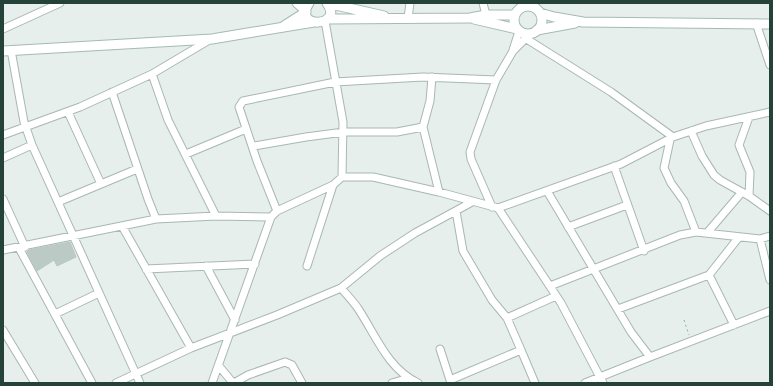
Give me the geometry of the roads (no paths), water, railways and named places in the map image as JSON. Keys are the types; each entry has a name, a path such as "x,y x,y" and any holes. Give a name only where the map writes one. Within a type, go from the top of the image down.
{"main road":[{"path":"297,3 307,9"},
{"path":"326,20 330,12 327,3 347,5 395,19"},
{"path":"526,33 514,23 514,15 518,10 526,5 539,9 554,17 583,22 770,24"},
{"path":"307,9 308,18 314,22"},
{"path":"279,29 307,9"},
{"path":"526,33 542,20 539,9"},
{"path":"7,51 212,39 326,20 470,18 486,15 514,15"},
{"path":"470,18 526,33 583,22"}],"street":[{"path":"3,29 60,3"},
{"path":"408,18 410,3"},
{"path":"483,3 486,15"},
{"path":"212,383 271,217 277,211 334,185 342,177 344,132 326,20"},
{"path":"756,23 770,65"},
{"path":"601,380 550,286 495,208 471,159 470,152 496,80 513,50 516,37 526,33 611,92 672,138"},
{"path":"3,135 68,112 152,74 212,39"},
{"path":"7,51 26,128 32,145 140,383"},
{"path":"152,74 168,120 216,216"},
{"path":"277,211 257,161 254,146 246,129 239,107 243,101 335,82 432,77 496,80"},
{"path":"432,77 430,101 423,127 440,192"},
{"path":"112,92 137,169 156,219"},
{"path":"68,112 100,184"},
{"path":"342,177 374,177 440,192 495,208 547,191 614,166 672,138 691,131 770,112"},
{"path":"749,117 739,145 750,172 749,196"},
{"path":"254,146 344,132 397,132 423,127"},
{"path":"186,154 246,129"},
{"path":"691,131 702,156 714,175 720,180 749,196 770,211"},
{"path":"672,138 664,168 670,183 684,201 696,232"},
{"path":"3,158 32,145"},
{"path":"614,166 644,251"},
{"path":"58,202 137,169"},
{"path":"307,266 334,185"},
{"path":"547,191 631,332 650,357"},
{"path":"707,233 742,192"},
{"path":"3,199 22,248 92,383"},
{"path":"116,383 192,348 341,288 380,256 414,233 472,202"},
{"path":"568,227 627,205"},
{"path":"456,211 463,251 492,300 507,318 535,383"},
{"path":"3,250 22,248 156,219 216,216 271,217"},
{"path":"122,226 192,348"},
{"path":"550,286 644,251 680,235 696,232 760,239 770,236"},
{"path":"618,309 709,275 739,237"},
{"path":"760,239 770,280"},
{"path":"146,269 255,264"},
{"path":"206,266 235,320"},
{"path":"709,275 734,325"},
{"path":"341,288 358,308 382,350 397,368 418,383"},
{"path":"55,314 99,293"},
{"path":"507,318 556,296"},
{"path":"585,383 601,380 650,357 770,311"},
{"path":"3,330 35,383"},
{"path":"440,350 451,382 521,350"},
{"path":"219,366 233,383 245,380 285,362 292,366 302,383"},
{"path":"392,383 409,378"}]}
